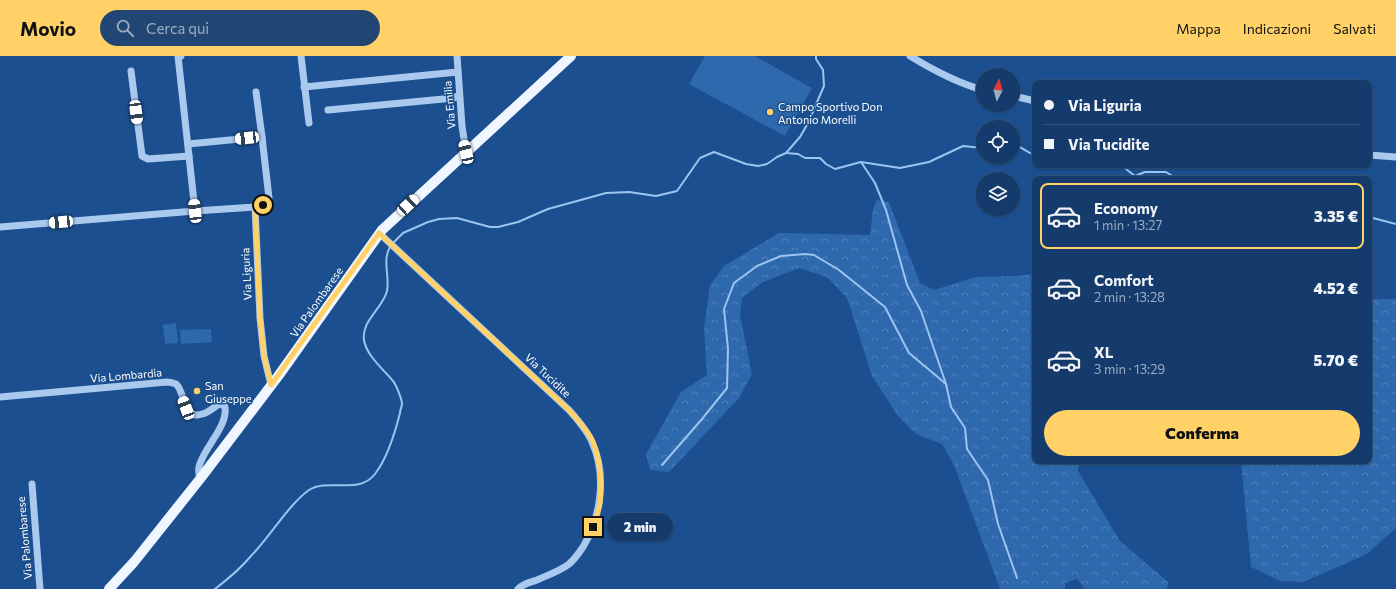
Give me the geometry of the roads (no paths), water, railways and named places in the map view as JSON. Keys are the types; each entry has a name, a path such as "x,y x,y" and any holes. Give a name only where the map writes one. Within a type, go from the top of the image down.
{"main road":[{"name":"Via Palombarese","path":"109,589 134,562 200,479 383,236 466,152 571,56"}],"street":[{"path":"180,56 195,211"},
{"path":"301,56 309,123"},
{"name":"Via Emilia","path":"457,56 459,95 466,152"},
{"path":"910,56 928,67 976,88"},
{"path":"131,71 142,156 148,159 189,156"},
{"path":"304,87 458,72"},
{"path":"0,227 255,207 265,204 269,198 256,92"},
{"path":"328,110 454,98 459,95"},
{"path":"1020,98 1032,100"},
{"path":"188,144 262,137"},
{"path":"1372,155 1396,157"},
{"name":"Via Liguria","path":"255,207 260,318 264,356 271,385"},
{"name":"Via Tucidite","path":"383,236 569,410 592,441 600,477 600,504 589,537 579,553 571,562 554,573 524,584 518,589"},
{"name":"Via Lombardia","path":"0,397 167,382 175,384 178,386 187,409 191,414 202,415 219,404 224,407 225,414 201,462 199,471 200,479"},
{"name":"Via Palombarese","path":"32,484 40,589"}],"waterway":[{"path":"393,243 403,233 439,219 457,218 490,227 498,227 518,222 548,209 606,193 629,192 656,196 677,191 700,158 714,152 746,164 758,166 767,164 786,153 800,137 808,123 824,86 823,70 816,59 816,56"},
{"path":"786,153 798,154 805,158 820,158 826,164 835,169 861,162 900,168 929,162 963,146 976,147"},
{"path":"1020,147 1032,154"},
{"path":"861,162 875,183 886,210 907,285 921,311 946,384 951,407 965,428 967,449 988,480 998,524 1017,578"},
{"path":"1125,168 1135,176"},
{"path":"1135,176 1145,172 1166,172 1172,176"},
{"path":"1372,218 1396,224"},
{"path":"215,589 243,565 258,549 294,504 309,490 326,485 361,484 375,474 384,460 393,437 402,402 394,383 376,362 365,346 364,333 369,321 385,297 387,291 388,280 386,263 390,247"},
{"path":"662,465 727,388 728,349 724,309 734,283 757,266 781,256 805,254 814,255 839,270 885,307 909,353 946,384"}],"place":[{"name":"Campo Sportivo Don Antonio Morelli","path":"770,112"},
{"name":"San Giuseppe","path":"197,391"}]}
